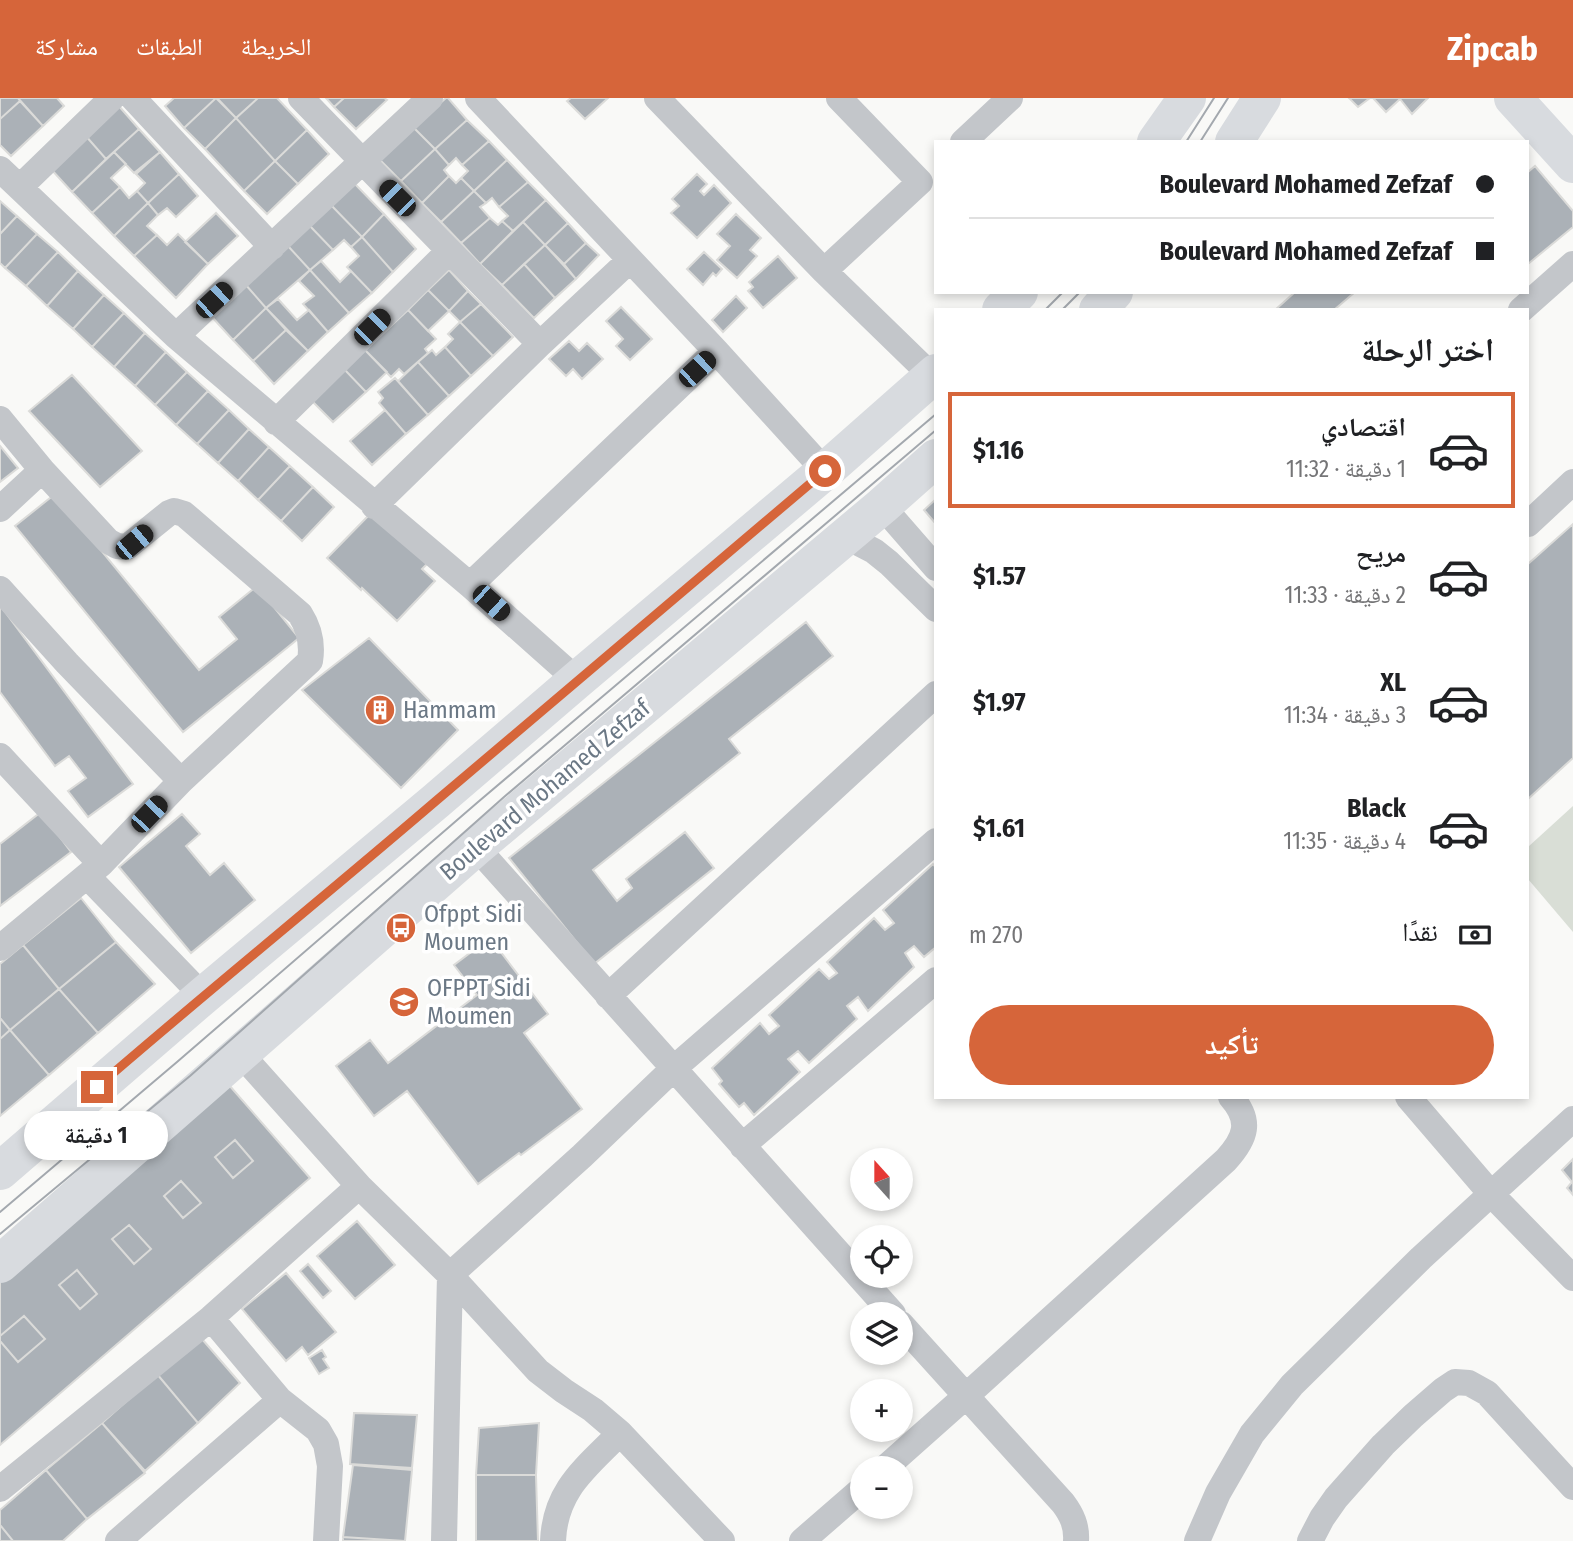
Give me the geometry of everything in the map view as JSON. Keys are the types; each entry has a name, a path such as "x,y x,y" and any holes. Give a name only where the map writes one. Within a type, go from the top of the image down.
{"main road":[{"path":"1235,140 1262,98"},
{"path":"1513,98 1573,164"},
{"path":"1003,308 1017,294"},
{"path":"1100,308 1112,294"},
{"path":"0,1171 203,996 825,471 934,375"},
{"name":"Boulevard Mohamed Zefzaf","path":"0,1264 475,847 934,460"}],"street":[{"path":"20,187 112,98"},
{"path":"134,98 272,247"},
{"path":"301,98 540,344"},
{"path":"176,336 430,98"},
{"path":"478,98 825,471"},
{"path":"657,98 824,271 934,375"},
{"path":"824,271 928,174 839,98"},
{"path":"965,140 1010,98"},
{"path":"0,169 176,336 470,585 577,680"},
{"path":"276,422 449,251"},
{"path":"374,506 630,260"},
{"path":"1523,308 1573,264"},
{"path":"470,585 716,351"},
{"path":"0,419 42,470 108,541 127,547 169,513 174,511 184,514 300,614 306,623 312,648 310,661 181,781 94,870 0,948"},
{"path":"0,509 42,470"},
{"path":"1529,523 1573,482"},
{"path":"882,506 934,566"},
{"path":"845,536 889,562 934,607"},
{"path":"0,589 181,781"},
{"path":"608,996 934,696"},
{"path":"6,773 203,996"},
{"path":"444,1541 450,1275 582,1156 673,1069 934,843"},
{"path":"475,847 882,1302"},
{"path":"742,1146 934,982"},
{"path":"240,1053 359,1186 450,1275 538,1371 620,1433 722,1541"},
{"path":"898,1456 1233,1152 1240,1144 1244,1125 1240,1107 1233,1099"},
{"path":"1410,1099 1492,1195 1573,1278"},
{"path":"1197,1541 1233,1465 1268,1412 1292,1385 1421,1258 1573,1119"},
{"path":"0,1489 211,1318 359,1186"},
{"path":"211,1318 280,1400 318,1430 326,1444 330,1466 326,1541"},
{"path":"913,1337 1063,1503 1075,1524 1076,1541"},
{"path":"1310,1541 1336,1499 1382,1445 1455,1382 1469,1383 1488,1393 1573,1487"},
{"path":"118,1541 280,1400"},
{"path":"553,1541 555,1519 564,1495 620,1433"},
{"path":"802,1541 850,1499"}],"shaded area":[{"path":"1573,806 1573,932 1529,880 1529,846"}],"building":[{"path":"0,98 18,98 20,101 0,119"},
{"path":"18,98 57,98 64,106 43,126"},
{"path":"174,98 216,98 184,128 165,106"},
{"path":"216,98 236,118 205,149 184,128"},
{"path":"217,98 258,98 236,118"},
{"path":"258,98 277,98 307,130 275,161 236,118"},
{"path":"326,98 344,98 334,107"},
{"path":"344,98 387,100 356,129 334,107"},
{"path":"446,98 467,120 435,149 413,127"},
{"path":"571,98 608,98 585,119 567,101"},
{"path":"1349,98 1370,98 1358,107"},
{"path":"1373,98 1428,98 1412,114 1400,99 1386,112"},
{"path":"20,101 43,126 11,156 0,145 0,119"},
{"path":"118,105 139,129 106,159 85,135"},
{"path":"236,118 275,161 244,191 205,149"},
{"path":"467,120 489,141 462,165 456,158 449,165 435,149"},
{"path":"413,127 435,149 401,181 379,159"},
{"path":"139,129 160,152 134,173 114,152"},
{"path":"307,130 329,154 298,184 275,161"},
{"path":"85,135 106,159 72,192 50,168"},
{"path":"489,141 507,160 474,191 461,178 468,171 462,165"},
{"path":"435,149 449,165 444,170 449,176 422,203 401,181"},
{"path":"114,152 126,164 111,178 120,187 92,213 72,192"},
{"path":"160,152 179,174 148,203 137,191 145,183 136,174"},
{"path":"507,160 528,182 499,207 492,198 486,203 474,191"},
{"path":"275,161 298,184 267,214 244,191"},
{"path":"1535,166 1573,211 1573,227 1529,263 1529,171"},
{"path":"179,174 198,196 176,217 167,208 158,215 148,203"},
{"path":"697,174 707,184 700,191 704,195 714,185 731,203 697,238 671,213 679,206 672,199"},
{"path":"449,176 456,183 461,178 474,191 441,222 422,203"},
{"path":"528,182 546,200 513,231 502,221 508,216 499,207"},
{"path":"354,183 384,214 362,237 330,204"},
{"path":"120,187 129,198 137,191 148,203 114,236 92,213"},
{"path":"474,191 486,203 480,207 490,218 461,243 441,222"},
{"path":"546,200 568,223 545,245 523,222"},
{"path":"0,201 17,216 0,234"},
{"path":"148,203 158,215 147,226 157,235 134,256 114,236"},
{"path":"330,204 362,237 351,247 344,240 333,250 309,225"},
{"path":"216,213 238,236 208,264 185,242"},
{"path":"384,214 416,249 393,272 362,237"},
{"path":"736,214 761,238 750,250 757,256 737,278 717,260 730,246 717,234"},
{"path":"17,216 37,234 5,268 0,263 0,234"},
{"path":"490,218 498,225 502,221 513,231 480,264 461,243"},
{"path":"523,222 545,245 502,285 480,264"},
{"path":"568,223 586,243 564,264 545,245"},
{"path":"309,225 333,250 310,270 288,246"},
{"path":"37,234 58,252 26,286 5,268"},
{"path":"178,234 208,264 176,298 134,256 157,235 167,245"},
{"path":"362,237 393,272 372,293 347,267 359,256 351,247"},
{"path":"586,243 599,255 576,279 564,264"},
{"path":"545,245 576,279 555,298 524,264"},
{"path":"288,246 310,270 266,308 245,284"},
{"path":"58,252 78,271 47,306 26,286"},
{"path":"704,252 722,269 716,276 713,273 703,285 687,269"},
{"path":"778,256 797,278 763,308 748,291 753,287 749,282"},
{"path":"321,261 340,282 351,271 372,293 349,313 310,270"},
{"path":"524,264 555,298 534,318 502,285"},
{"path":"310,270 349,313 328,332 303,304 314,296 299,281"},
{"path":"449,270 468,291 449,311 428,290"},
{"path":"78,271 104,295 73,329 47,306"},
{"path":"245,284 266,308 233,340 211,316"},
{"path":"428,290 449,311 428,331 408,310"},
{"path":"468,291 481,304 460,322 449,311"},
{"path":"1293,294 1353,294 1336,308 1277,308"},
{"path":"104,295 124,313 92,347 73,329"},
{"path":"736,296 747,308 723,332 712,320"},
{"path":"278,299 297,320 309,310 328,332 308,351 266,308"},
{"path":"481,304 513,337 493,356 460,322"},
{"path":"621,307 652,339 630,360 616,346 623,339 606,321"},
{"path":"266,308 286,330 253,361 233,340"},
{"path":"408,310 436,339 425,349 428,353 404,374 399,369 391,377 365,350"},
{"path":"124,313 145,333 114,367 92,347"},
{"path":"460,322 493,356 471,376 445,347 453,339 448,334"},
{"path":"286,330 308,351 274,384 253,361"},
{"path":"145,333 166,352 135,386 114,367"},
{"path":"569,341 579,351 587,343 603,359 582,379 573,369 566,376 549,359"},
{"path":"445,347 471,376 449,396 418,362 432,350 436,355"},
{"path":"365,350 387,372 366,392 345,370"},
{"path":"166,352 187,372 155,405 135,386"},
{"path":"418,362 449,396 428,415 398,381"},
{"path":"345,370 366,392 333,422 312,401"},
{"path":"187,372 208,391 176,425 155,405"},
{"path":"72,375 142,451 100,487 29,411"},
{"path":"395,378 428,415 406,434 379,403 383,398 378,392"},
{"path":"208,391 229,410 197,444 176,425"},
{"path":"229,410 249,429 218,463 197,444"},
{"path":"385,410 406,434 372,465 350,441"},
{"path":"249,429 269,447 238,481 218,463"},
{"path":"0,446 18,468 0,482"},
{"path":"269,447 290,466 258,500 238,481"},
{"path":"290,466 313,487 281,521 258,500"},
{"path":"313,487 334,507 302,541 281,521"},
{"path":"55,494 199,670 237,639 219,617 257,586 299,638 183,732 15,526"},
{"path":"934,501 934,522 924,510"},
{"path":"372,512 427,564 422,569 435,581 397,621 327,558"},
{"path":"1573,524 1573,758 1529,798 1529,563"},
{"path":"0,605 133,784 88,817 68,791 86,778 69,756 55,766 0,692"},
{"path":"806,622 833,656 729,739 740,753 593,870 617,901 632,888 626,879 685,832 714,868 594,964 509,858"},
{"name":"Hammam","path":"369,638 458,730 401,788 302,690"},
{"path":"41,812 71,852 0,906 0,844"},
{"path":"182,814 200,834 186,846 210,875 224,863 255,900 191,953 119,867"},
{"path":"933,864 934,949 924,957 914,946 905,953 914,967 868,1011 858,997 847,1006 857,1019 809,1063 798,1051 788,1059 800,1072 754,1115 744,1103 739,1107 719,1084 722,1081 712,1068 760,1023 769,1034 779,1026 769,1015 819,969 829,979 837,973 827,962 874,918 885,930 894,923 883,910"},
{"path":"81,898 116,942 59,989 23,945"},
{"path":"490,938 548,1014 524,1033 582,1109 478,1184 407,1091 374,1116 336,1066 370,1040 388,1063 477,995 454,965"},
{"path":"116,942 155,984 98,1033 59,989"},
{"path":"23,945 59,989 10,1030 0,1018 0,964"},
{"path":"59,989 98,1033 49,1075 10,1030"},
{"path":"0,1018 10,1030 0,1039"},
{"path":"10,1030 49,1075 0,1116 0,1039"},
{"path":"229,1085 310,1178 0,1445 0,1341 18,1362 45,1339 24,1316 0,1336 0,1281","holes":["235,1140 253,1161 233,1178 215,1157","181,1181 201,1203 183,1218 164,1196","129,1225 151,1249 134,1264 112,1239","77,1270 97,1294 80,1309 59,1285"]},
{"path":"235,1140 253,1161 233,1178 215,1157"},
{"path":"1573,1159 1573,1195 1567,1188 1572,1182 1562,1170"},
{"path":"181,1181 201,1203 183,1218 164,1196"},
{"path":"357,1221 395,1265 355,1299 317,1256"},
{"path":"129,1225 151,1249 134,1264 112,1239"},
{"path":"308,1264 331,1291 323,1298 300,1271"},
{"path":"77,1270 97,1294 80,1309 59,1285"},
{"path":"286,1273 336,1332 308,1355 302,1347 286,1361 242,1309"},
{"path":"24,1316 45,1339 18,1362 0,1341 0,1336"},
{"path":"202,1339 240,1383 198,1423 157,1374"},
{"path":"322,1350 326,1357 323,1359 329,1368 319,1374 309,1358"},
{"path":"157,1374 198,1423 145,1471 102,1423"},
{"path":"354,1413 417,1415 412,1468 350,1464"},
{"path":"102,1423 145,1473 87,1519 46,1470"},
{"path":"539,1423 536,1475 476,1475 479,1428"},
{"path":"353,1465 412,1470 405,1541 343,1537"},
{"path":"46,1470 87,1519 63,1541 13,1541 0,1525 0,1510"},
{"path":"476,1475 536,1475 538,1541 476,1541"},
{"path":"0,1525 13,1541 0,1541"},
{"path":"343,1537 405,1541 343,1541"}],"tram line":[{"path":"1187,140 1214,98"},
{"path":"1201,140 1228,98"},
{"path":"1047,308 1061,294"},
{"path":"1064,308 1078,294"},
{"path":"0,1212 934,416"},
{"path":"0,1234 190,1076 504,797 934,432"}],"place":[{"name":"Hammam","path":"380,710"},
{"name":"Ofppt Sidi Moumen","path":"401,928"},
{"name":"OFPPT Sidi Moumen","path":"404,1002"}],"route":[{"path":"97,1087 825,471"}]}
